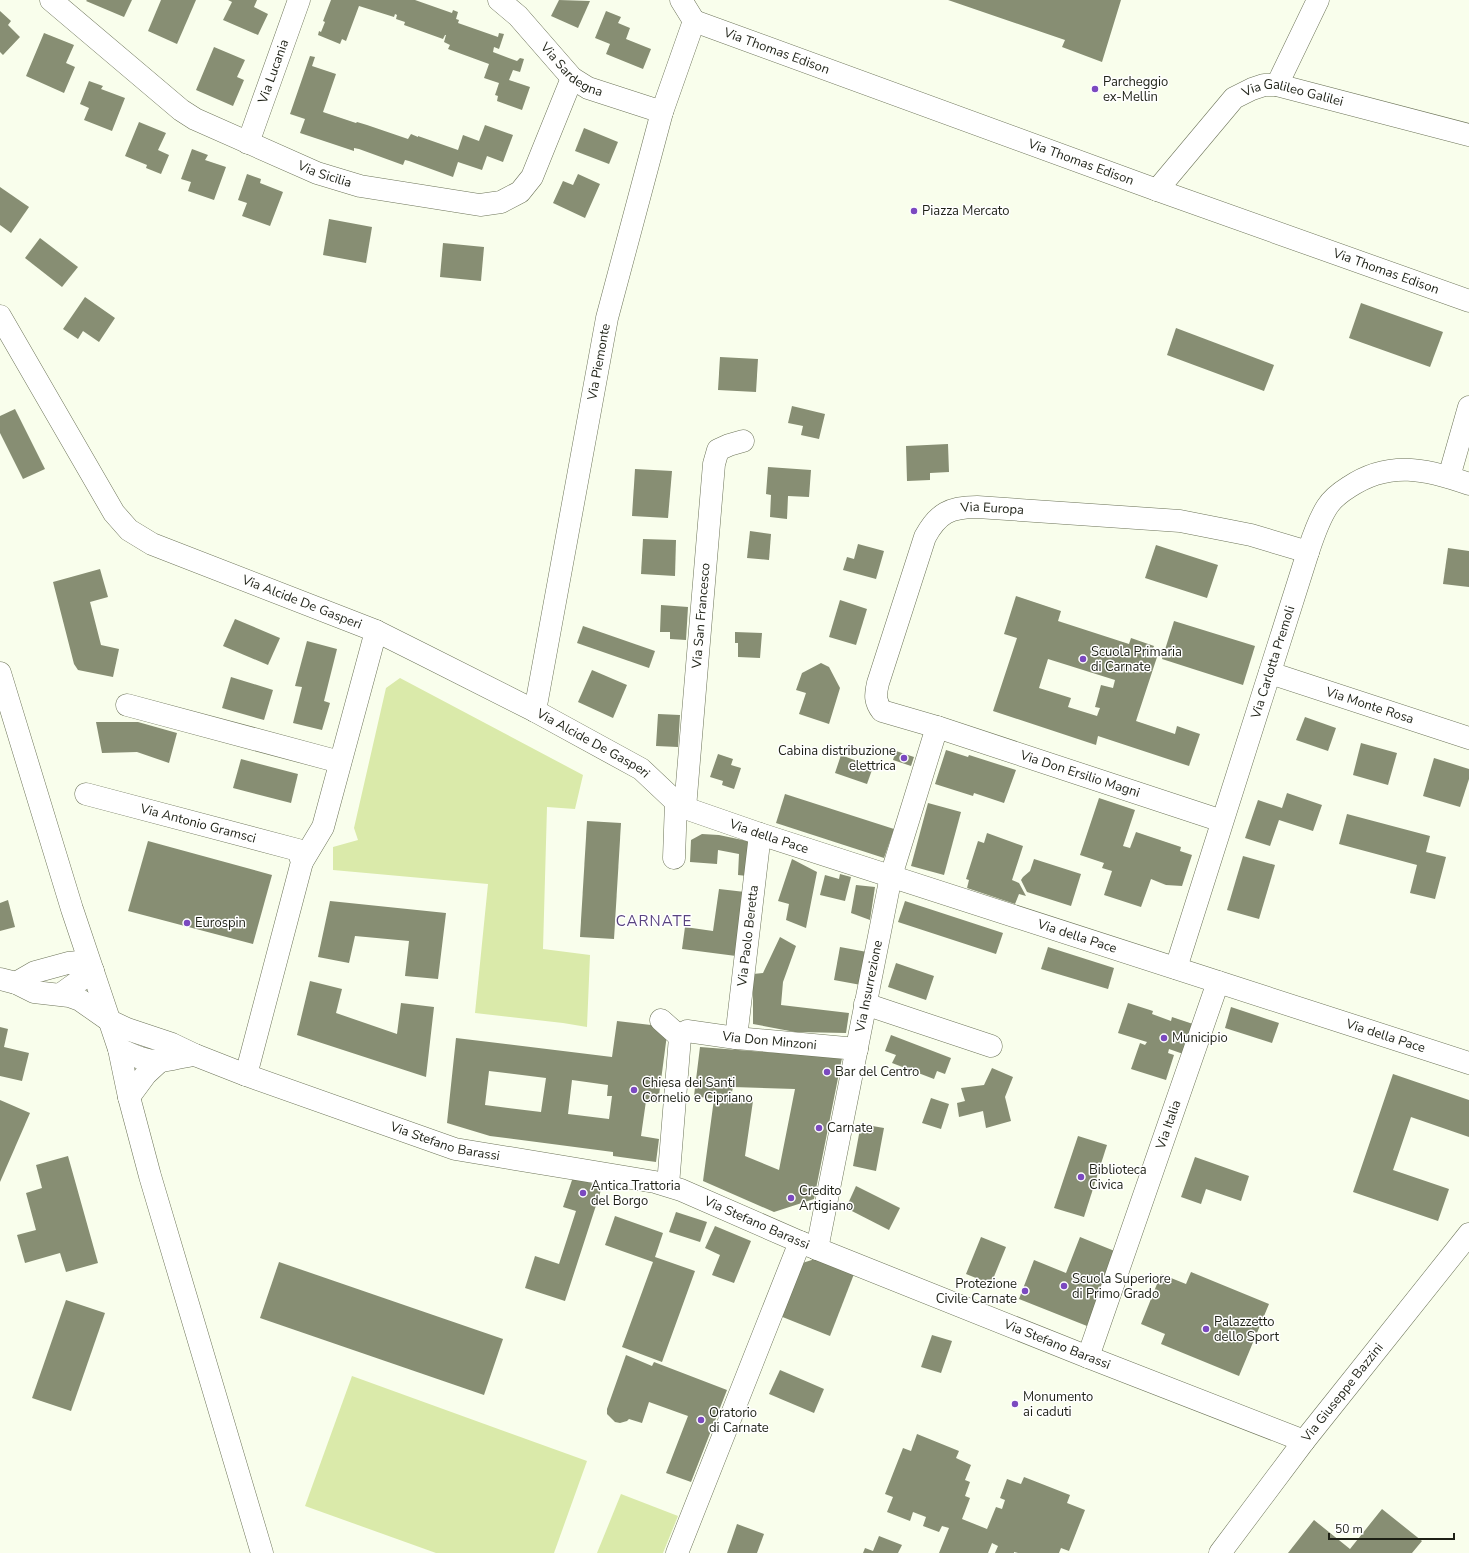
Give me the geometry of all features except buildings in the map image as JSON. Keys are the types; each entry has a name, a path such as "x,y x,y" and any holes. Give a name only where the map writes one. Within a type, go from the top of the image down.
{"street":[{"name":"Via Sicilia","path":"51,0 181,110 195,119 317,174 360,186 480,205 501,202 520,192 532,177 572,78"},
{"name":"Via Lucania","path":"248,143 299,0"},
{"name":"Via Sardegna","path":"499,0 518,16 572,78 588,88 662,112"},
{"path":"681,0 694,21"},
{"path":"1277,85 1318,0"},
{"name":"Via Piemonte","path":"534,711 607,318 662,112 694,21"},
{"name":"Via Thomas Edison","path":"694,21 1157,190 1469,301"},
{"name":"Via Galileo Galilei","path":"1157,190 1234,98 1264,85 1277,85 1469,135"},
{"name":"Via Alcide De Gasperi","path":"0,316 114,512 129,530 152,544 376,631 534,711 641,769 680,805"},
{"path":"1449,477 1469,407"},
{"name":"Via San Francesco","path":"680,805 714,464 718,450 743,441"},
{"name":"Via Carlotta Premoli","path":"1176,968 1308,552 1317,527 1327,506 1339,493 1356,482 1374,474 1392,469 1410,469 1449,477 1469,484"},
{"name":"Via Europa","path":"937,727 882,711 877,704 876,692 925,537 930,528 947,512 954,508 977,507 1180,521 1251,535 1308,552"},
{"path":"246,1075 302,862 322,827 376,631"},
{"path":"0,673 72,909 119,1049 129,1097 150,1176 262,1553"},
{"name":"Via Monte Rosa","path":"1270,673 1469,738"},
{"path":"127,705 340,762"},
{"name":"Via Don Ersilio Magni","path":"937,727 1222,821"},
{"name":"Via Insurrezione","path":"676,1553 809,1245 857,1049 891,876 937,727"},
{"name":"Via Antonio Gramsci","path":"86,794 298,850 302,862"},
{"path":"674,858 680,805"},
{"name":"Via della Pace","path":"680,805 760,834 1469,1063"},
{"name":"Via Paolo Beretta","path":"736,1038 760,834"},
{"path":"68,963 74,935 72,909"},
{"path":"8,981 68,963 79,962 93,971"},
{"path":"61,994 93,971"},
{"name":"Via Stefano Barassi","path":"8,981 34,992 61,994 80,1000 110,1021 126,1029 172,1044 195,1055 246,1075 455,1149 668,1185 809,1245 1088,1357 1304,1441"},
{"name":"Via Italia","path":"1088,1357 1218,982"},
{"path":"865,1004 992,1046"},
{"path":"661,1020 682,1035 668,1185"},
{"name":"Via Don Minzoni","path":"682,1035 688,1031 736,1038 857,1049"},
{"path":"119,1049 154,1038"},
{"name":"Via Stefano Barassi","path":"119,1049 137,1058 160,1061 181,1056 195,1055"},
{"name":"Via Stefano Barassi","path":"129,1097 146,1074 160,1061"},
{"name":"Via Giuseppe Bazzini","path":"1220,1553 1304,1441 1469,1234"}],"green space":[{"path":"400,678 583,775 575,809 547,807 543,949 590,955 587,1027 475,1013 488,884 333,870 333,847 358,840 354,828 386,688"},
{"path":"352,1376 587,1461 554,1553 436,1553 305,1506"},
{"path":"621,1494 678,1516 663,1553 597,1553"}],"place":[{"name":"Parcheggio ex-Mellin","path":"1095,89"},
{"name":"Piazza Mercato","path":"914,211"},
{"name":"Scuola Primaria di Carnate","path":"1083,659"},
{"name":"Cabina distribuzione elettrica","path":"904,758"},
{"name":"Eurospin","path":"187,923"},
{"name":"Municipio","path":"1164,1038"},
{"name":"Bar del Centro","path":"827,1072"},
{"name":"Chiesa dei Santi Cornelio e Cipriano","path":"634,1090"},
{"name":"Carnate","path":"819,1128"},
{"name":"Biblioteca Civica","path":"1081,1177"},
{"name":"Antica Trattoria del Borgo","path":"583,1193"},
{"name":"Credito Artigiano","path":"791,1198"},
{"name":"Scuola Superiore di Primo Grado","path":"1064,1286"},
{"name":"Protezione Civile Carnate","path":"1025,1291"},
{"name":"Palazzetto dello Sport","path":"1206,1329"},
{"name":"Monumento ai caduti","path":"1015,1404"},
{"name":"Oratorio di Carnate","path":"701,1420"}],"district":[{"name":"CARNATE","path":"654,921"}]}
